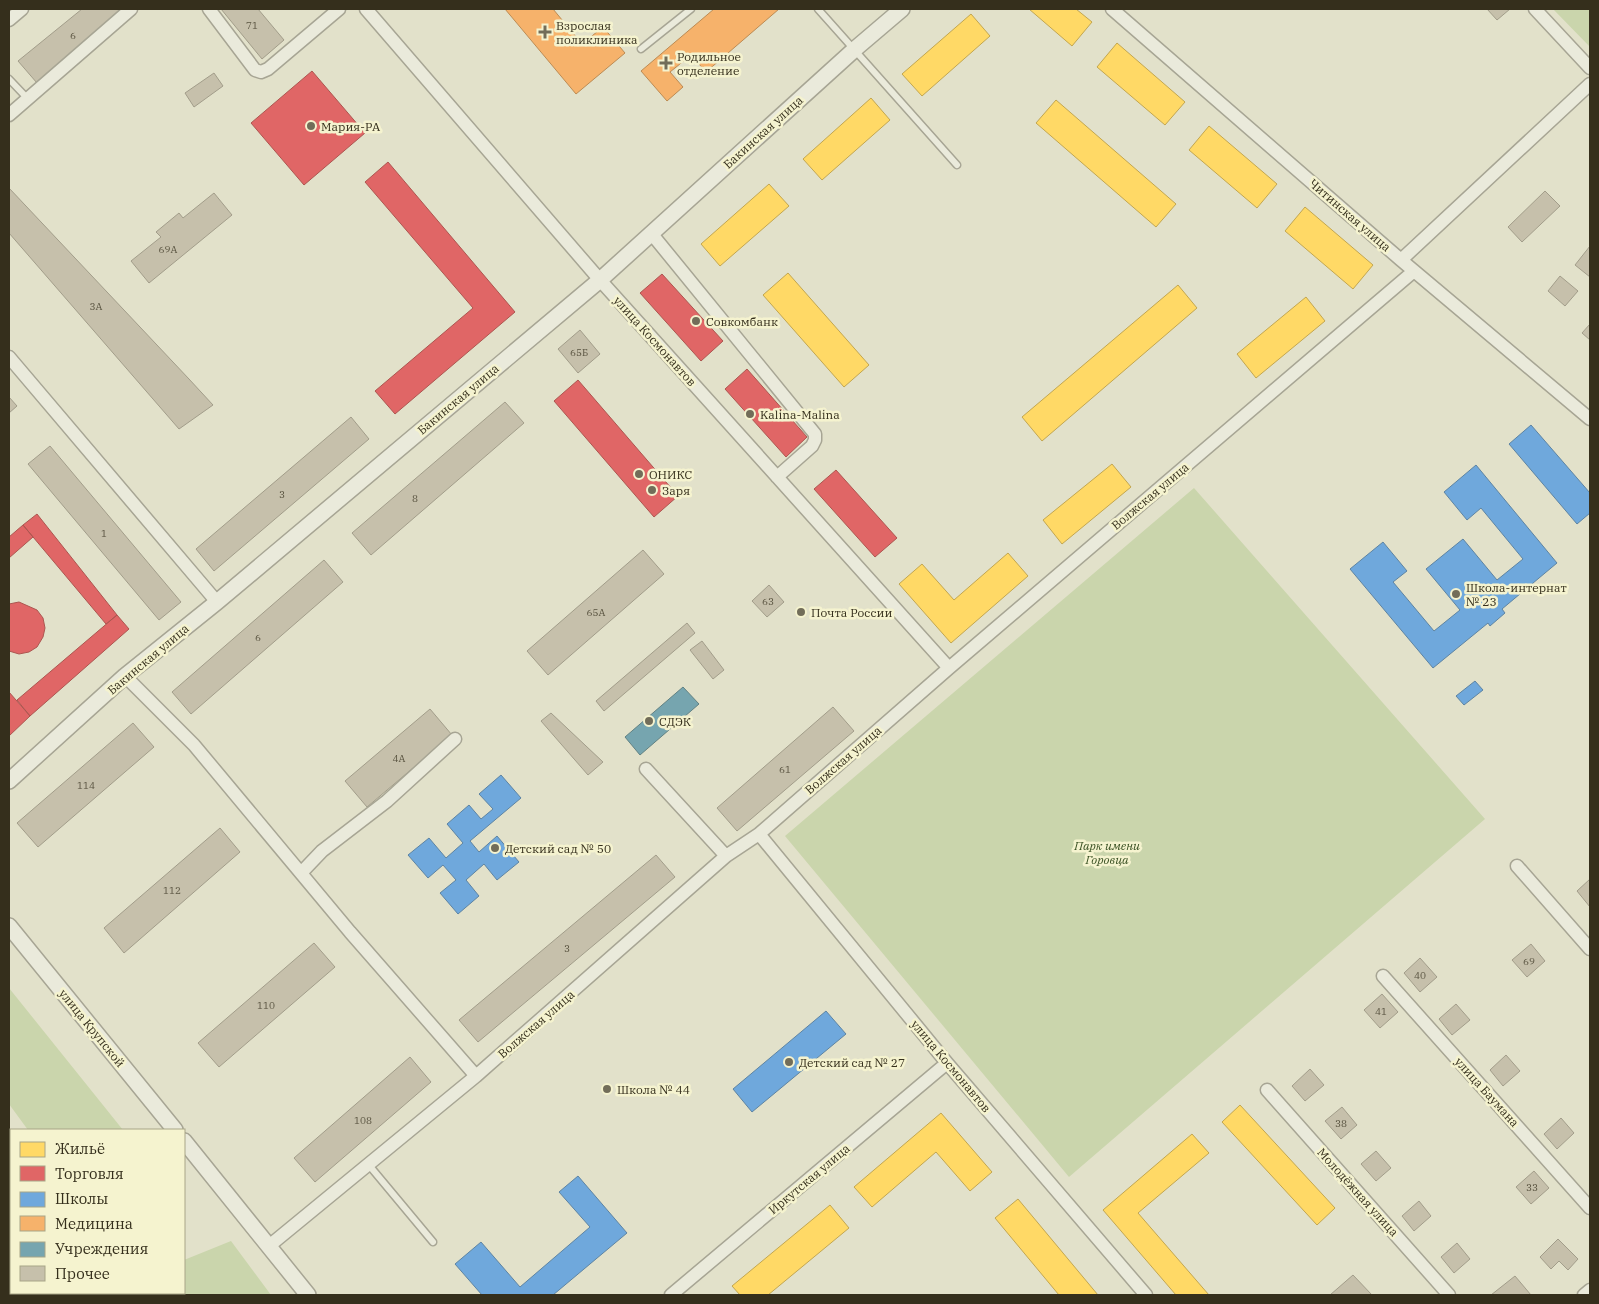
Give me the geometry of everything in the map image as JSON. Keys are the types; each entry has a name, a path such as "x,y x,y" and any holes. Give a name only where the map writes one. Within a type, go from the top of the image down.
{"street":[{"path":"9,20 22,9"},
{"path":"9,115 131,9"},
{"path":"208,9 255,70 261,72 268,69 339,9"},
{"name":"улица Космонавтов","path":"366,9 600,280 949,668"},
{"name":"Бакинская улица","path":"9,781 125,676 217,602 600,280 855,49 902,9"},
{"name":"Читинская улица","path":"1112,9 1401,260 1590,419"},
{"path":"1535,9 1590,68"},
{"path":"1401,260 1590,84"},
{"path":"651,233 815,434 812,446 777,477"},
{"name":"Волжская улица","path":"269,1246 476,1076 726,856 759,834 949,668 1414,271"},
{"path":"9,358 217,602"},
{"path":"125,676 194,746 301,874 476,1076"},
{"path":"301,874 322,851 387,801 455,739"},
{"path":"646,769 726,856"},
{"name":"улица Космонавтов","path":"759,834 947,1063 1146,1295"},
{"path":"1517,866 1590,949"},
{"name":"улица Крупской","path":"9,926 174,1129"},
{"name":"улица Баумана","path":"1383,976 1590,1208"},
{"name":"Иркутская улица","path":"671,1295 947,1063"},
{"name":"Молодёжная улица","path":"1267,1090 1449,1295"},
{"path":"185,1142 308,1295"},
{"path":"1584,1295 1590,1290"}],"lane":[{"path":"641,49 690,9"},
{"path":"818,9 957,164"},
{"path":"9,80 28,99"},
{"path":"368,1164 433,1242"}],"green space":[{"path":"1553,9 1590,9 1590,47"},
{"name":"Парк имени Горовца","path":"1194,488 1485,819 1069,1177 785,836"},
{"path":"9,988 122,1129 27,1129 9,1104"},
{"path":"231,1241 271,1295 158,1295 185,1294 185,1260"}],"building: Жильё":[{"path":"1029,9 1076,9 1092,22 1072,46"},
{"path":"971,14 990,36 922,96 902,74"},
{"path":"1117,43 1185,102 1165,125 1097,67"},
{"path":"871,98 890,120 822,180 803,159"},
{"path":"1056,100 1176,204 1156,227 1036,123"},
{"path":"1209,126 1277,184 1257,208 1189,150"},
{"path":"769,184 789,206 720,266 701,244"},
{"path":"1305,207 1373,265 1353,289 1285,231"},
{"path":"788,273 869,365 844,387 763,295"},
{"path":"1178,285 1197,308 1042,441 1022,417"},
{"path":"1306,297 1325,321 1256,378 1237,354"},
{"path":"1112,464 1131,487 1062,544 1043,520"},
{"path":"1008,553 1028,576 951,643 899,584 922,564 954,600"},
{"path":"1240,1105 1335,1208 1317,1225 1222,1122"},
{"path":"941,1113 992,1172 970,1191 936,1152 872,1207 854,1187"},
{"path":"1192,1134 1209,1153 1138,1213 1209,1295 1176,1295 1103,1210"},
{"path":"1018,1199 1098,1295 1059,1295 995,1218"},
{"path":"830,1205 849,1228 768,1295 740,1295 732,1286"}],"building: Торговля":[{"path":"312,71 365,133 304,185 251,123"},
{"path":"388,162 515,312 395,414 375,391 473,308 365,182"},
{"path":"662,274 723,341 701,361 640,293"},
{"path":"747,369 807,437 786,457 725,389"},
{"path":"578,380 678,496 654,517 554,401"},
{"path":"836,470 897,538 875,557 814,489"},
{"path":"37,514 117,615 106,624 23,525"},
{"path":"23,525 33,537 9,558 9,537"},
{"path":"19,602 37,610 43,618 45,628 43,637 37,647 29,652 19,654 9,651 9,604"},
{"path":"117,615 129,629 30,716 17,700"},
{"path":"9,692 30,716 9,736"}],"building: Школы":[{"path":"1531,425 1590,493 1590,513 1577,524 1509,444"},
{"path":"1476,465 1557,563 1502,609 1505,613 1490,626 1488,623 1433,668 1350,569 1383,542 1407,571 1393,582 1434,631 1460,610 1426,569 1463,539 1497,580 1523,559 1481,508 1467,520 1444,492"},
{"path":"1475,681 1483,690 1464,705 1456,696"},
{"name":"Детский сад № 50","path":"501,775 521,798 470,841 479,852 497,836 519,862 497,880 484,864 466,880 479,896 458,914 440,893 456,880 443,865 428,878 408,855 429,838 446,858 463,843 447,824 469,805 481,819 493,809 479,794"},
{"name":"Детский сад № 27","path":"826,1011 846,1034 752,1112 733,1089"},
{"path":"578,1176 627,1233 553,1295 482,1295 455,1264 481,1242 520,1287 590,1227 559,1192"}],"building: Медицина":[{"path":"505,9 553,9 582,44 603,27 625,53 576,94"},
{"name":"Родильное отделение","path":"714,9 779,9 706,72 691,55 670,72 683,87 667,101 641,71"}],"building: Учреждения":[{"path":"683,687 699,704 640,755 625,737"}],"building: Прочее":[{"path":"82,9 128,9 37,83 18,61"},
{"path":"221,9 258,9 284,40 262,59"},
{"path":"1487,9 1510,9 1497,20"},
{"path":"214,73 223,86 194,107 185,93"},
{"path":"9,188 213,405 179,429 9,233"},
{"path":"1545,191 1560,206 1522,242 1508,227"},
{"path":"214,193 232,215 149,283 131,261 161,237 156,232 179,213 183,218"},
{"path":"1590,246 1590,277 1575,265"},
{"path":"1560,276 1578,291 1565,306 1548,291"},
{"path":"1590,324 1590,340 1582,333"},
{"path":"580,330 600,354 578,373 558,349"},
{"path":"9,397 17,406 9,413"},
{"path":"505,402 524,423 371,555 352,533"},
{"path":"351,417 369,439 214,571 196,549"},
{"path":"50,446 181,602 159,620 28,464"},
{"path":"643,550 664,574 548,675 527,651"},
{"path":"324,560 343,582 191,714 172,692"},
{"path":"769,585 784,602 767,617 752,601"},
{"path":"687,623 695,633 604,711 596,701"},
{"path":"702,641 724,670 713,679 690,650"},
{"path":"833,707 854,731 737,831 717,808"},
{"path":"430,709 452,735 367,807 345,781"},
{"path":"551,713 603,762 588,775 541,721"},
{"path":"133,723 154,747 38,847 17,823"},
{"path":"220,828 240,852 124,953 104,928"},
{"path":"656,855 675,877 478,1042 459,1020"},
{"path":"1590,879 1590,907 1577,891"},
{"path":"314,943 335,967 219,1067 198,1043"},
{"path":"1531,944 1545,961 1527,977 1512,960"},
{"path":"1420,958 1437,977 1420,992 1404,973"},
{"path":"1382,994 1398,1012 1380,1028 1364,1010"},
{"path":"1456,1004 1470,1020 1452,1035 1439,1019"},
{"path":"1506,1055 1520,1071 1503,1086 1490,1070"},
{"path":"410,1057 431,1082 315,1182 294,1158"},
{"path":"1310,1069 1324,1085 1305,1101 1292,1086"},
{"path":"1342,1107 1357,1125 1341,1139 1325,1121"},
{"path":"1561,1118 1574,1133 1557,1149 1544,1134"},
{"path":"1376,1151 1391,1168 1376,1181 1361,1164"},
{"path":"1534,1171 1549,1188 1531,1204 1516,1187"},
{"path":"1419,1201 1431,1216 1414,1231 1402,1216"},
{"path":"1558,1239 1578,1259 1568,1270 1559,1261 1551,1269 1540,1257"},
{"path":"1457,1243 1470,1259 1454,1273 1441,1257"},
{"path":"9,1262 10,1288 9,1290"},
{"path":"1353,1275 1372,1295 1330,1295"},
{"path":"1515,1276 1531,1295 1491,1295"}],"place":[{"name":"Взрослая поликлиника","path":"545,32"},
{"name":"Родильное отделение","path":"666,63"},
{"name":"Мария-РА","path":"311,126"},
{"name":"Совкомбанк","path":"696,321"},
{"name":"Kalina-Malina","path":"750,414"},
{"name":"ОНИКС","path":"639,474"},
{"name":"Заря","path":"652,490"},
{"name":"Школа-интернат № 23","path":"1456,594"},
{"name":"Почта России","path":"801,612"},
{"name":"СДЭК","path":"649,721"},
{"name":"Детский сад № 50","path":"495,848"},
{"name":"Детский сад № 27","path":"789,1062"},
{"name":"Школа № 44","path":"607,1089"}]}
